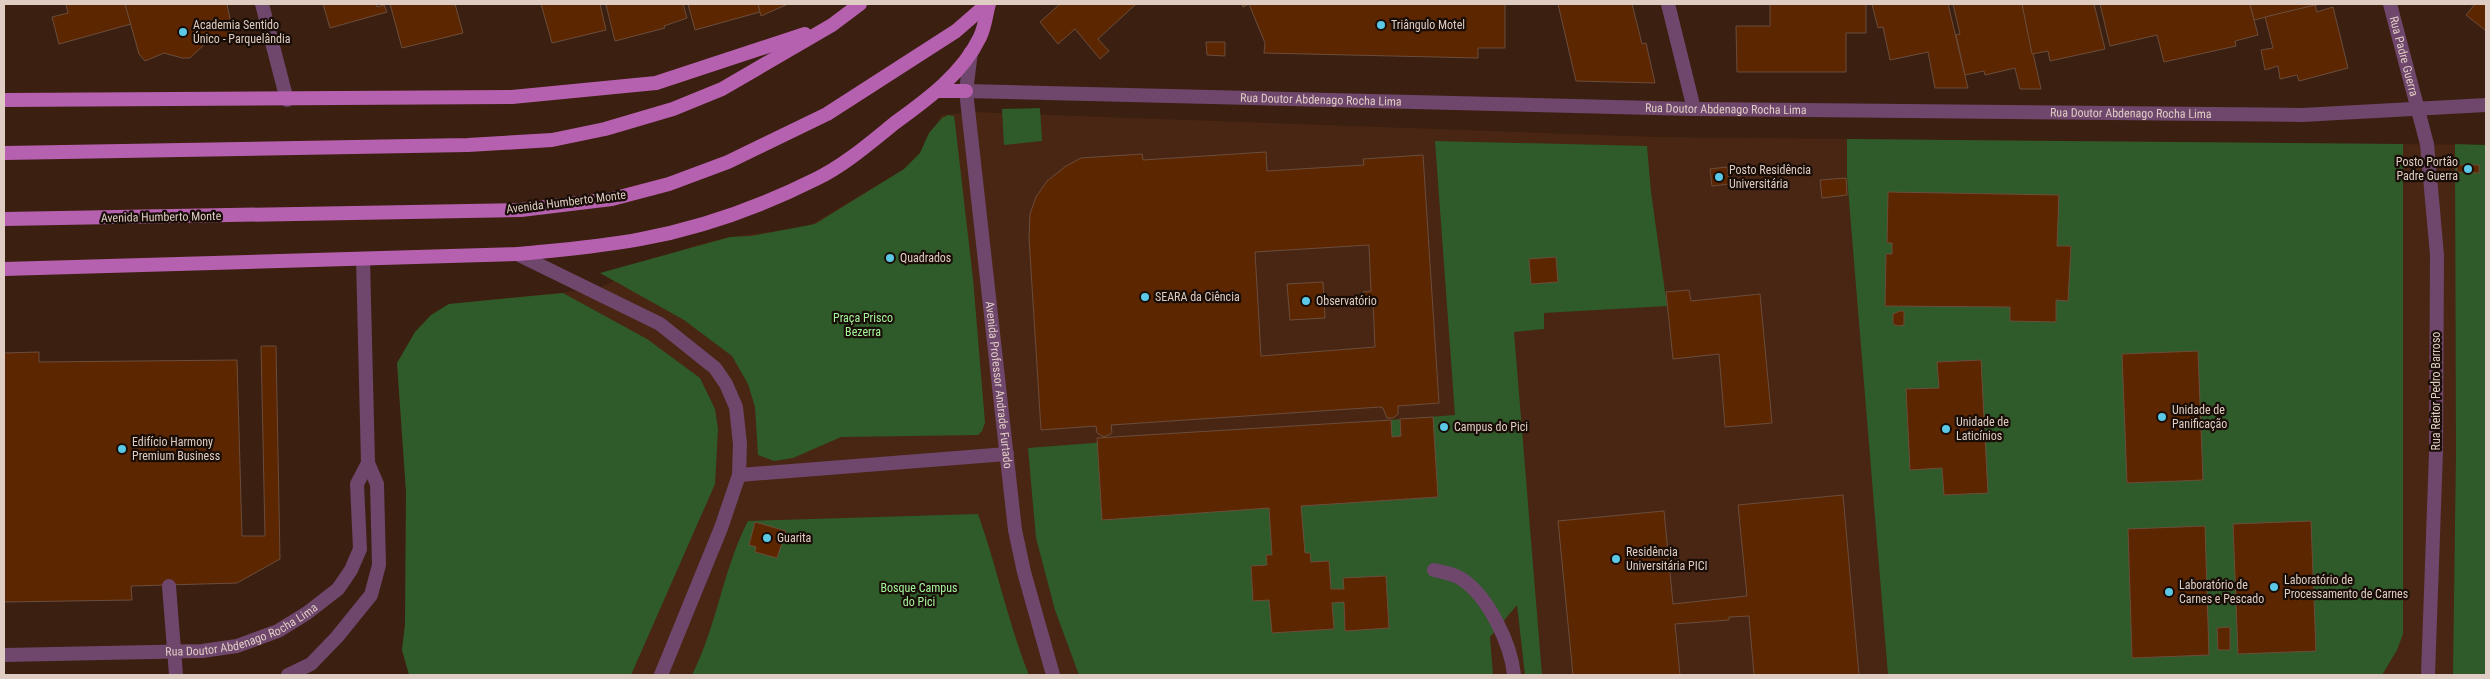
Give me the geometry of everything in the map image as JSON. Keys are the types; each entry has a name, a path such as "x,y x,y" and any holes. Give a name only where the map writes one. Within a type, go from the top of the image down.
{"main road":[{"path":"4,153 468,145 552,140 605,129 673,109 722,90 832,25 860,4"},
{"path":"4,269 517,254 643,239 750,208 818,178 938,91 971,52 981,36 988,4"},
{"name":"Avenida Humberto Monte","path":"4,220 521,210 612,198 669,184 728,162 827,114 956,31 988,4"},
{"path":"4,100 287,100 512,97 656,83 832,25"},
{"path":"938,91 966,91"}],"street":[{"path":"262,4 287,100"},
{"path":"1668,4 1694,109"},
{"name":"Rua Padre Guerra","path":"2390,4 2418,109"},
{"name":"Avenida Professor Andrade Furtado","path":"971,52 966,91 1015,530 1024,572 1053,675"},
{"name":"Rua Doutor Abdenago Rocha Lima","path":"966,91 1694,109 2302,115 2486,105"},
{"name":"Rua Reitor Pedro Barroso","path":"2418,109 2427,144 2437,255 2436,452 2428,675"},
{"path":"517,254 660,324 715,368 726,384 736,407 740,444 739,475 721,528 661,675"},
{"name":"Rua Doutor Abdenago Rocha Lima","path":"288,675 311,664 337,637 370,595 378,565 377,484 368,463 364,259"},
{"path":"739,475 1007,454"},
{"name":"Rua Doutor Abdenago Rocha Lima","path":"4,655 174,651 237,646 278,631 307,613 338,589 351,570 360,549 357,484 368,463"},
{"path":"1434,570 1460,577 1480,595 1493,616 1505,643 1514,675"},
{"path":"169,586 176,675"}],"shaded area":[{"name":"Campus do Pici","path":"971,112 1657,137 2486,145 2486,675 409,675 402,650 405,624 406,492 397,363 415,332 431,315 449,304 596,289 693,246 730,237 807,227 904,169 920,153 942,115"}],"green space":[{"path":"1040,108 1042,141 1004,145 1002,109"},
{"name":"Praça Prisco Bezerra","path":"948,115 954,116 973,279 985,423 982,431 978,435 841,437 793,458 774,461 758,455 755,407 748,384 732,356 684,320 600,273 730,237 751,236 815,224 904,169 920,153 929,133 942,118"},
{"path":"1847,139 2403,144 2403,634 2397,650 2382,675 1888,675 1847,176"},
{"path":"1435,141 1647,146 1651,192 1667,306 1544,313 1544,329 1514,332 1542,675 1525,675 1517,605 1490,637 1493,675 1079,675 1055,610 1036,538 1028,448 1455,415"},
{"path":"2455,144 2486,145 2486,675 2453,675 2456,454"},
{"path":"563,293 647,339 700,378 715,409 718,429 715,484 631,675 409,675 402,650 405,624 406,492 397,363 415,332 431,315 449,304"},
{"name":"Bosque Campus do Pici","path":"978,514 1029,675 692,675 708,637 732,558 748,521"}],"building":[{"path":"66,4 125,4 131,24 59,44 52,17 68,13"},
{"name":"Academia Sentido Único - Parquelândia","path":"125,4 227,4 233,34 225,39 211,38 190,58 182,58 164,53 145,61 139,54"},
{"path":"323,4 376,4 377,7 384,5 387,12 330,28"},
{"path":"390,4 455,4 463,33 402,48"},
{"path":"541,4 600,4 606,30 552,43"},
{"path":"683,4 687,18 664,26 665,28 615,41 606,5"},
{"path":"688,4 758,4 760,12 695,30"},
{"path":"758,4 788,4 761,16"},
{"path":"1060,4 1136,4 1098,39 1109,51 1100,59 1075,29 1058,44 1040,22"},
{"name":"Triângulo Motel","path":"1249,4 1505,4 1505,48 1478,48 1478,58 1264,53 1265,43"},
{"path":"1558,4 1632,4 1642,44 1646,43 1655,83 1576,81"},
{"path":"1770,4 1866,4 1866,33 1846,33 1846,72 1737,72 1736,26 1770,26"},
{"path":"1872,4 1948,4 1968,88 1935,88 1928,52 1890,60 1883,27 1878,28"},
{"path":"1953,4 2022,4 2041,89 2020,89 2015,68 1985,75 1984,71 1965,75 1956,35 1960,34"},
{"path":"2022,4 2094,4 2105,49 2050,61 2048,51 2032,54"},
{"path":"2100,4 2250,4 2258,35 2235,41 2236,46 2164,62 2157,35 2110,46"},
{"path":"2250,4 2321,4 2254,20"},
{"path":"2475,4 2486,4 2486,31 2466,15"},
{"path":"2315,5 2317,12 2333,7 2348,68 2299,81 2297,75 2280,79 2278,66 2265,70 2261,50 2273,48 2265,17"},
{"path":"1206,42 1225,42 1225,56 1207,55"},
{"name":"SEARA da Ciência","path":"1266,152 1267,171 1364,165 1363,159 1423,155 1439,403 1398,406 1398,414 1393,418 1387,418 1383,408 1380,407 1111,425 1112,433 1104,437 1097,433 1096,426 1041,430 1029,238 1030,214 1036,197 1047,181 1066,166 1081,158 1142,154 1143,160","holes":["1369,245 1371,291 1363,292 1363,303 1373,302 1375,347 1261,356 1255,252"]},
{"name":"Posto Portão Padre Guerra","path":"2457,165 2479,165 2479,173 2457,172"},
{"name":"Posto Residência Universitária","path":"1727,167 1729,184 1712,186 1710,169"},
{"path":"1846,178 1847,195 1822,198 1820,180"},
{"path":"1888,192 2059,195 2057,246 2071,246 2068,301 2056,300 2056,322 2010,321 2010,307 1885,306 1886,254 1892,254 1892,243 1887,243"},
{"path":"1556,257 1558,282 1531,284 1529,259"},
{"name":"Observatório","path":"1323,282 1325,318 1290,320 1287,284"},
{"path":"1689,290 1691,301 1760,294 1772,423 1725,427 1719,354 1673,359 1666,292"},
{"path":"1904,311 1904,325 1898,326 1893,324 1893,314"},
{"name":"Edifício Harmony Premium Business","path":"261,346 276,346 280,559 237,583 131,586 132,600 4,602 4,353 39,352 39,362 237,360 242,536 265,536"},
{"name":"Unidade de Panificação","path":"2198,351 2203,480 2127,483 2122,354"},
{"name":"Unidade de Laticínios","path":"1981,360 1988,493 1944,495 1942,468 1910,470 1906,389 1939,388 1937,362"},
{"path":"1433,417 1438,497 1301,506 1305,553 1310,553 1311,562 1329,561 1331,589 1344,589 1343,578 1386,576 1389,628 1345,631 1344,602 1332,603 1334,629 1272,633 1269,600 1253,601 1251,566 1267,565 1266,555 1272,555 1269,508 1102,520 1097,438 1391,420 1392,437 1401,436 1400,419"},
{"name":"Residência Universitária PICI","path":"1843,495 1859,675 1754,675 1749,616 1729,617 1729,620 1675,624 1680,675 1573,675 1558,521 1664,511 1673,604 1747,596 1738,505"},
{"name":"Laboratório de Processamento de Carnes","path":"2311,521 2316,651 2238,654 2233,524"},
{"name":"Guarita","path":"755,522 786,531 777,558 755,552 756,547 749,545"},
{"name":"Laboratório de Carnes e Pescado","path":"2205,526 2209,655 2132,658 2128,529"},
{"path":"2230,627 2230,650 2218,650 2217,628"}],"place":[{"name":"Triângulo Motel","path":"1381,25"},
{"name":"Academia Sentido Único - Parquelândia","path":"183,32"},
{"name":"Posto Portão Padre Guerra","path":"2468,169"},
{"name":"Posto Residência Universitária","path":"1719,177"},
{"name":"Quadrados","path":"890,258"},
{"name":"SEARA da Ciência","path":"1145,297"},
{"name":"Observatório","path":"1306,301"},
{"name":"Unidade de Panificação","path":"2162,417"},
{"name":"Campus do Pici","path":"1444,427"},
{"name":"Unidade de Laticínios","path":"1946,429"},
{"name":"Edifício Harmony Premium Business","path":"122,449"},
{"name":"Guarita","path":"767,538"},
{"name":"Residência Universitária PICI","path":"1616,559"},
{"name":"Laboratório de Processamento de Carnes","path":"2274,587"},
{"name":"Laboratório de Carnes e Pescado","path":"2169,592"}]}
